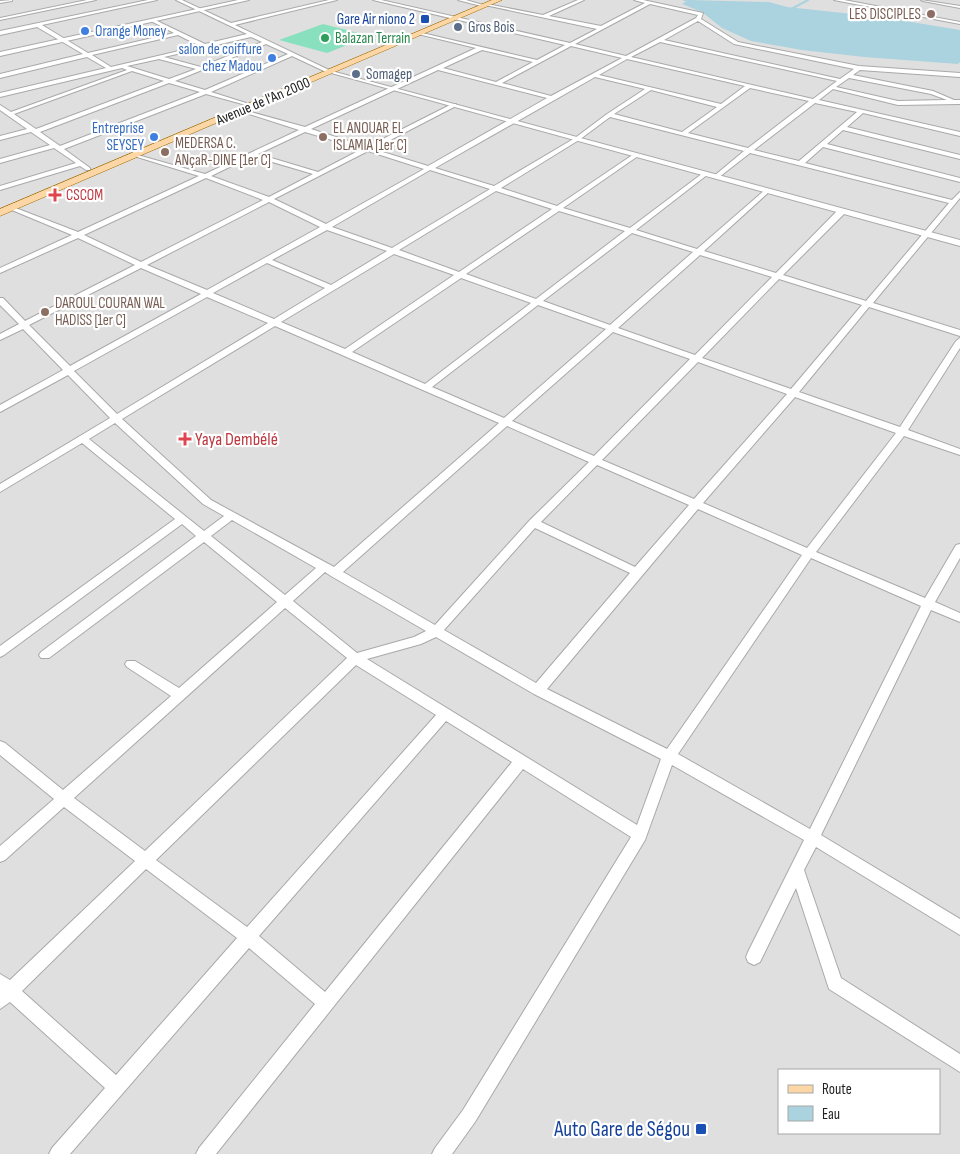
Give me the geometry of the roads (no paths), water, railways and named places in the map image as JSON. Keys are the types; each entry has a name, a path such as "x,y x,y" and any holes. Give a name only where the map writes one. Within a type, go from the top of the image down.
{"main road":[{"name":"Avenue de l'An 2000","path":"329,71 486,3 498,0"},
{"name":"Avenue de l'An 2000","path":"0,214 452,18"},
{"name":"Avenue de l'An 2000","path":"0,207 84,167 243,107"}],"street":[{"path":"0,2 10,0"},
{"path":"71,0 112,9"},
{"path":"0,20 94,0"},
{"path":"0,33 155,0"},
{"path":"178,0 329,71 514,120 576,139 960,244"},
{"path":"0,54 246,0"},
{"path":"230,25 335,0"},
{"path":"375,0 862,112 960,103"},
{"path":"460,0 486,3 602,28"},
{"path":"544,16 582,0"},
{"path":"0,409 431,168 552,98 698,19 701,14 636,0"},
{"path":"839,0 960,23"},
{"path":"923,0 937,1 960,7"},
{"path":"496,84 649,3"},
{"path":"880,8 885,4"},
{"path":"698,19 736,43 859,68 960,75"},
{"path":"0,20 29,26"},
{"path":"153,20 204,46"},
{"path":"38,24 111,69"},
{"path":"0,76 179,33"},
{"path":"420,33 538,62"},
{"path":"0,95 251,35"},
{"path":"658,40 843,81"},
{"path":"0,138 32,131 171,81 265,42"},
{"path":"0,271 481,48"},
{"path":"0,161 57,147 206,92 293,54"},
{"path":"159,57 202,69"},
{"path":"122,66 206,92 304,129 960,333"},
{"path":"438,68 552,98"},
{"path":"716,177 859,68"},
{"path":"0,115 133,70"},
{"path":"594,75 722,106"},
{"path":"850,76 932,93 960,103"},
{"path":"683,134 749,86"},
{"path":"834,88 960,134"},
{"path":"0,489 576,139 609,114 649,89"},
{"path":"0,337 454,105"},
{"path":"0,107 84,167"},
{"path":"800,164 862,112"},
{"path":"609,114 953,202"},
{"path":"842,128 960,157"},
{"path":"822,145 960,180"},
{"path":"251,154 319,174"},
{"path":"136,155 206,176 268,199 326,227 960,452"},
{"path":"345,353 636,155"},
{"path":"0,188 84,167"},
{"path":"425,388 705,174"},
{"path":"0,855 286,601 329,570 505,422 767,191"},
{"path":"538,690 637,572 793,393 960,194"},
{"path":"11,208 78,235 141,265 274,323 960,618"},
{"path":"116,1086 3,991 144,860 355,658 417,641 435,632 534,523 842,211"},
{"path":"266,260 331,288"},
{"path":"0,300 23,326 70,370 116,419 207,502 538,690 669,756 813,838 960,928"},
{"path":"441,1154 469,1116 640,836 669,756 810,552 902,432 960,341"},
{"path":"83,439 139,482 355,658 640,836"},
{"path":"44,655 232,515"},
{"path":"0,652 182,518"},
{"path":"534,523 637,572"},
{"path":"754,957 928,604 960,548"},
{"path":"131,664 180,695"},
{"path":"58,1154 445,713"},
{"path":"0,747 64,799 248,937 327,1004"},
{"path":"205,1154 522,761"},
{"path":"797,870 835,983 960,1064"}],"water":[{"path":"689,0 769,2 787,7 881,17 960,30 960,62 958,64 864,57 802,50 751,41 722,28 702,12 682,4"}],"waterway":[{"path":"684,0 688,1"},
{"path":"793,8 808,0"}],"place":[{"name":"LES DISCIPLES","path":"931,14"},
{"name":"Gare Air niono 2","path":"425,19"},
{"name":"Gros Bois","path":"458,27"},
{"name":"Orange Money","path":"85,31"},
{"name":"Balazan Terrain","path":"325,38"},
{"name":"salon de coiffure chez Madou","path":"272,58"},
{"name":"Somagep","path":"356,74"},
{"name":"Entreprise SEYSEY","path":"154,137"},
{"name":"EL ANOUAR EL ISLAMIA [1er C]","path":"323,137"},
{"name":"MEDERSA C. ANçaR-DINE [1er C]","path":"165,152"},
{"name":"CSCOM","path":"55,195"},
{"name":"DAROUL COURAN WAL HADISS [1er C]","path":"45,312"},
{"name":"Yaya Dembélé","path":"185,439"},
{"name":"Auto Gare de Ségou","path":"701,1129"}]}
